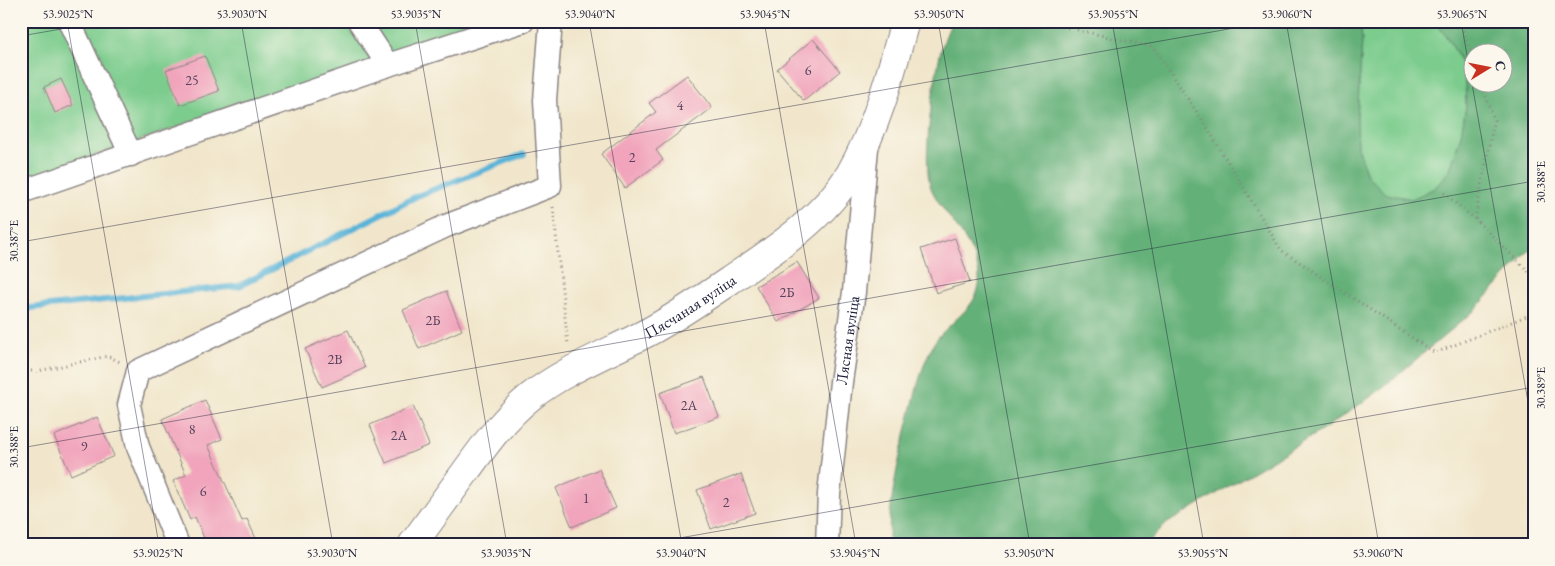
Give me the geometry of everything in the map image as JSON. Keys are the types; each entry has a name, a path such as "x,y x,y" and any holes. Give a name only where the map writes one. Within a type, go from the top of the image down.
{"street":[{"path":"70,21 131,155"},
{"path":"359,21 388,65"},
{"path":"21,192 388,65 523,21"},
{"path":"178,545 138,447 129,405 138,371 446,226 550,186 545,100 551,21"},
{"name":"Пясчаная вуліца","path":"412,545 500,426 530,397 571,370 666,323 742,273 788,240 833,197 850,174 868,135 887,88 905,21"},
{"name":"Лясная вуліца","path":"827,545 829,494 841,382 854,292 868,135"}],"path":[{"path":"1038,21 1153,46 1205,124 1281,250 1435,353 1534,313"},
{"path":"1460,21 1467,42"},
{"path":"1475,219 1494,120 1484,92"},
{"path":"550,186 571,370"},
{"path":"1444,193 1475,219 1534,277"},
{"path":"21,371 38,371 108,356 138,371"}],"green space":[{"path":"21,21 494,21 21,180"},
{"path":"952,21 1360,21 1362,40 1357,119 1358,150 1367,175 1386,194 1412,199 1435,188 1450,170 1461,135 1466,106 1465,92 1512,92 1512,42 1462,42 1462,68 1459,57 1435,21 1534,21 1534,245 1474,311 1376,393 1324,429 1166,524 1145,545 889,545 890,511 896,477 923,368 934,343 970,305 979,288 979,277 974,256 933,193 928,172 928,137 932,98 941,50"},
{"path":"1360,21 1435,21 1459,57 1462,68 1462,92 1465,92 1466,106 1461,135 1450,170 1435,188 1412,199 1386,194 1367,175 1358,150 1357,119 1362,40"}],"building":[{"path":"813,39 840,71 804,101 777,69"},
{"path":"205,56 219,91 180,105 166,70"},
{"path":"687,75 712,108 656,150 663,160 625,188 601,154 656,112 649,103"},
{"path":"61,79 73,105 55,113 44,87"},
{"path":"955,238 970,282 936,293 921,249"},
{"path":"797,262 819,298 778,322 756,286"},
{"path":"446,291 462,330 419,349 403,310"},
{"path":"348,330 365,368 322,387 305,349"},
{"path":"704,377 719,417 674,433 660,393"},
{"path":"205,400 222,439 208,445 242,521 247,519 259,545 207,545 195,517 190,520 173,481 186,475 162,419"},
{"path":"413,406 429,445 386,463 370,425"},
{"path":"97,417 114,456 71,475 54,436"},
{"path":"599,469 616,508 572,527 556,488"},
{"path":"741,474 755,513 711,529 697,490"}],"waterway":[{"path":"21,320 30,308 239,286 417,196 524,154"}]}
